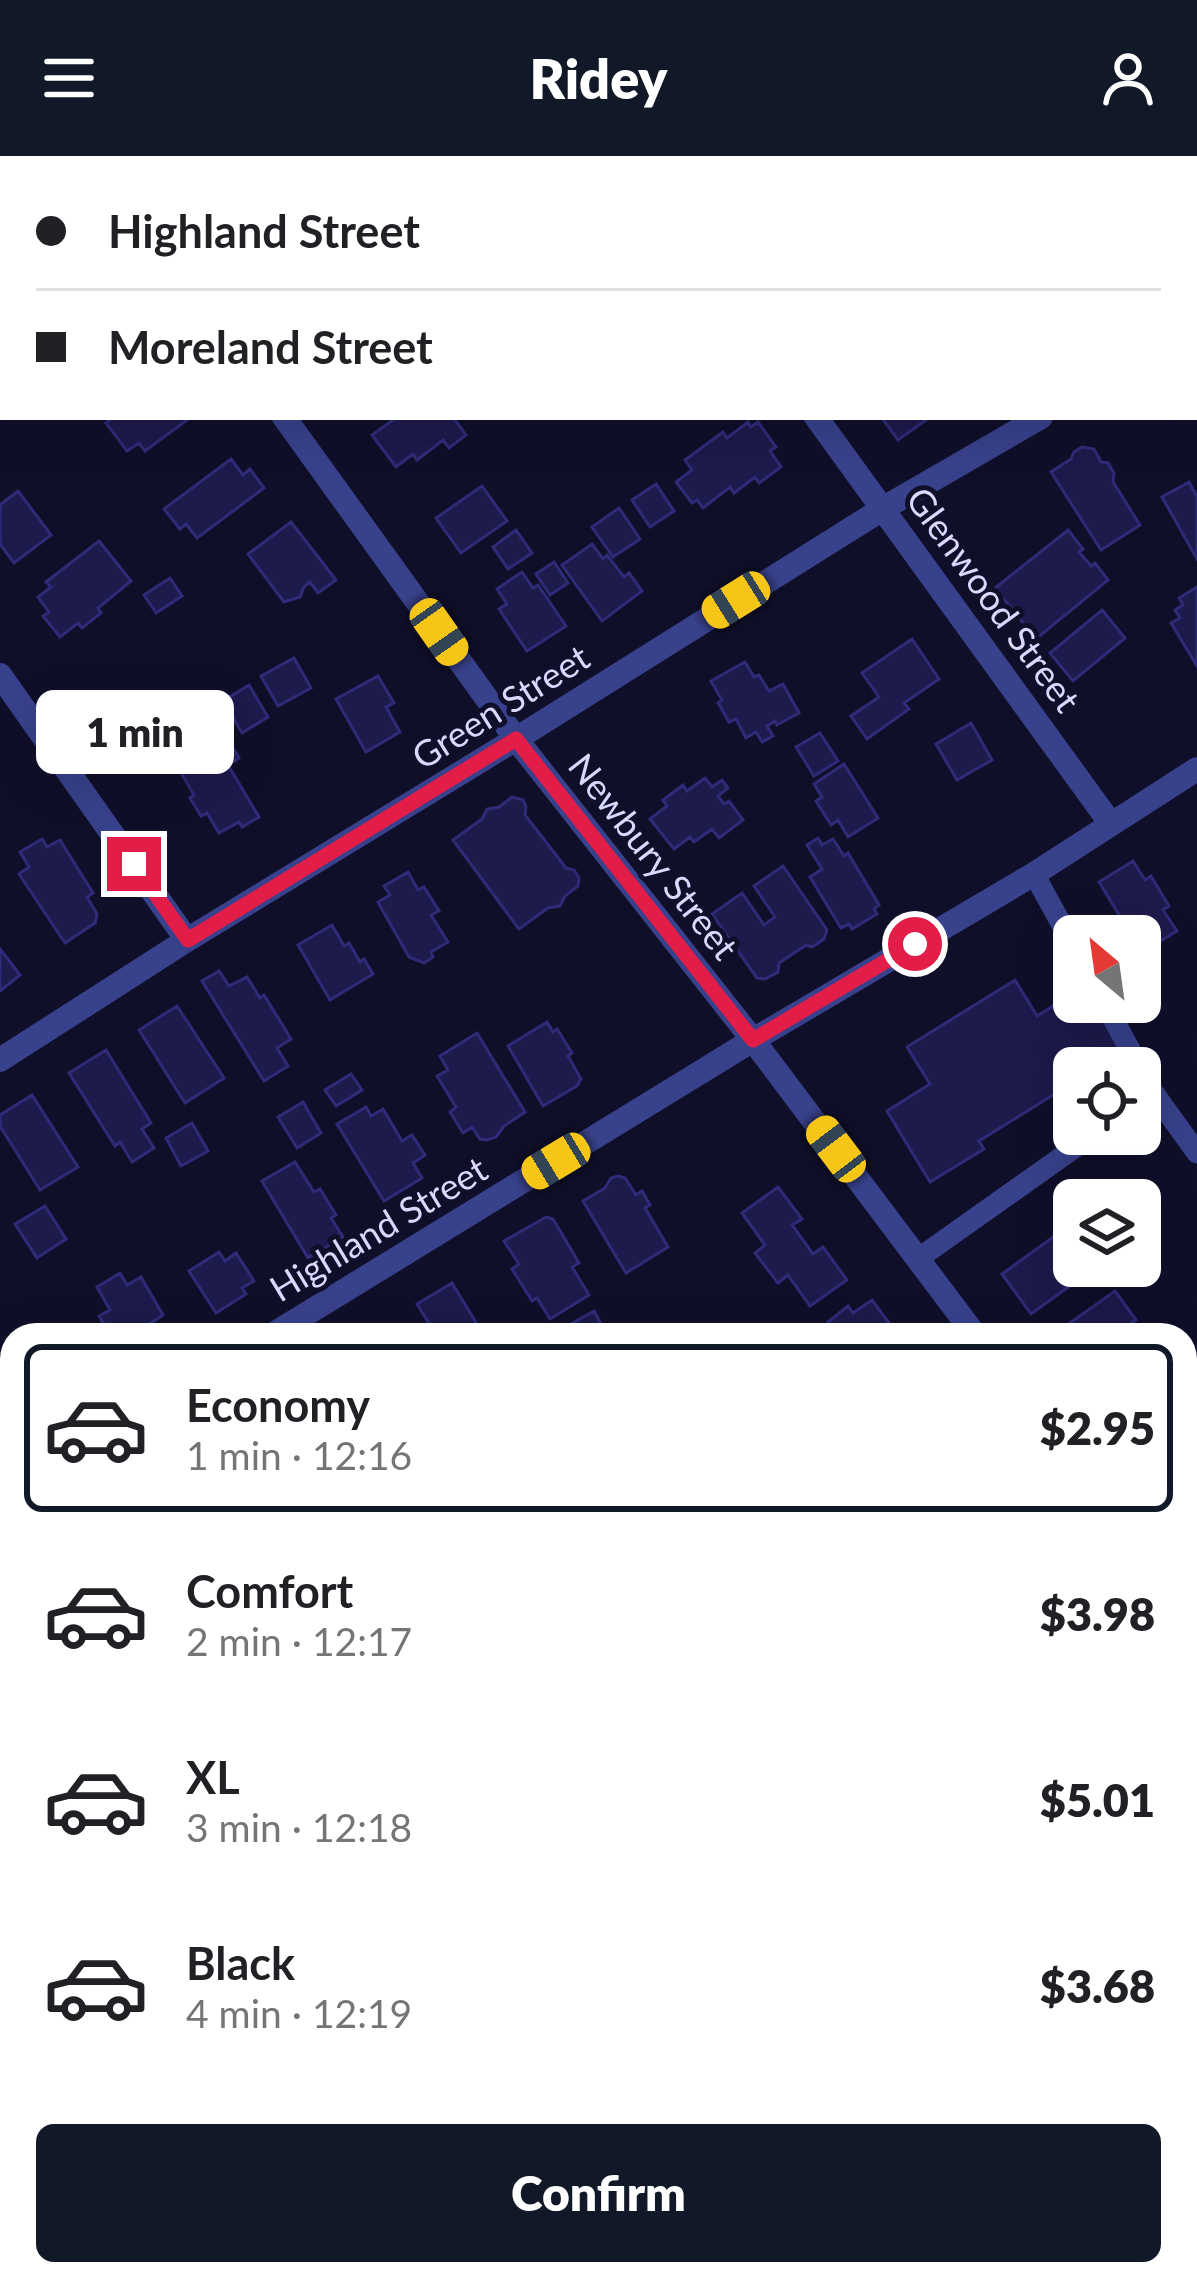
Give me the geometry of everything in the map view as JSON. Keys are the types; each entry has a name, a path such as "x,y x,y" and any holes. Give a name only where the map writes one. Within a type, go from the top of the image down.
{"street":[{"name":"Newbury Street","path":"286,420 516,739 753,1040 965,1323"},
{"name":"Glenwood Street","path":"818,420 1111,824"},
{"name":"Green Street","path":"0,1060 884,508 1036,420"},
{"path":"0,675 188,940"},
{"name":"Highland Street","path":"292,1323 1034,874 1197,770"}],"lane":[{"path":"1034,874 1056,915"},
{"path":"1161,1113 1197,1153"},
{"path":"919,1258 1064,1155"}],"building":[{"path":"187,420 145,451 139,443 127,451 106,423"},
{"path":"393,420 455,420 466,435 449,448 443,440 417,460 413,454 396,467 372,435"},
{"path":"883,420 926,420 898,440"},
{"path":"748,422 751,427 758,422 776,447 770,451 781,467 759,483 755,477 734,493 730,487 703,508 697,500 692,503 676,482 692,470 685,460 723,432 727,438"},
{"path":"1082,447 1094,449 1101,462 1108,463 1113,482 1140,525 1101,550 1051,472"},
{"path":"231,459 243,475 250,469 264,488 197,538 186,524 180,529 164,509"},
{"path":"1189,482 1197,497 1197,559 1162,497"},
{"path":"656,484 674,511 650,527 632,500"},
{"path":"482,486 507,521 461,553 436,518"},
{"path":"18,491 51,535 14,563 0,544 0,505"},
{"path":"619,508 640,539 613,557 592,527"},
{"path":"291,522 336,580 318,593 310,582 300,597 284,602 248,554"},
{"path":"516,530 532,553 508,569 493,547"},
{"path":"1068,530 1083,549 1079,552 1108,580 1036,639 995,588"},
{"path":"99,541 131,581 82,628 78,623 60,637 43,616 49,612 38,597 51,587 46,582"},
{"path":"592,544 624,577 629,573 642,591 602,621 562,565"},
{"path":"554,562 568,583 550,595 536,574"},
{"path":"522,572 533,588 538,585 566,626 527,651 499,609 507,604 497,589"},
{"path":"170,578 182,596 156,613 144,595"},
{"path":"1197,587 1197,666 1171,623 1180,618 1175,610 1183,605 1179,598"},
{"path":"1102,610 1125,638 1073,681 1050,653"},
{"path":"912,639 939,679 904,703 909,709 867,739 851,716 879,697 862,673"},
{"path":"294,658 311,688 278,706 261,676"},
{"path":"745,662 769,691 783,684 799,713 767,726 773,736 762,742 756,732 746,738 736,719 729,722 711,681"},
{"path":"378,676 394,703 386,707 400,732 366,752 336,699"},
{"path":"249,685 268,717 242,733 223,701"},
{"path":"971,723 992,760 957,780 936,744"},
{"path":"820,733 838,761 814,776 796,747"},
{"path":"230,743 239,758 228,765 259,817 219,833 207,813 201,816 180,771"},
{"path":"844,764 878,818 848,837 838,820 831,825 816,801 822,797 814,784"},
{"path":"705,778 712,787 722,780 728,788 718,796 724,804 729,801 743,820 719,838 712,829 674,849 650,819 667,806 663,800 683,785 687,791"},
{"path":"512,797 523,800 525,815 579,878 578,886 560,906 548,908 519,929 453,840 482,819 487,809"},
{"path":"818,838 822,845 833,839 844,856 848,853 879,905 874,909 877,914 852,929 849,924 841,928 810,877 822,869 807,845"},
{"path":"42,839 47,847 60,840 93,893 87,897 97,914 95,923 65,943 19,874 29,867 20,852"},
{"path":"1133,861 1145,880 1151,876 1169,906 1163,910 1177,931 1161,941 1161,915 1119,915 1099,882"},
{"path":"783,866 827,930 824,939 779,963 778,972 757,978 712,914 742,893 764,925 775,917 754,886"},
{"path":"408,872 439,911 431,915 448,942 431,952 433,957 424,963 409,957 378,902 390,895 384,886"},
{"path":"332,925 344,946 349,943 373,974 330,1000 298,945"},
{"path":"0,949 20,975 0,991"},
{"path":"219,971 229,986 247,977 291,1039 277,1048 288,1066 264,1081 202,981"},
{"path":"1015,980 1037,1016 1053,1006 1053,1023 1108,1023 1123,1047 1053,1047 1053,1095 979,1141 984,1149 930,1182 887,1111 930,1084 907,1047"},
{"path":"177,1006 224,1078 185,1103 139,1030"},
{"path":"547,1022 572,1053 568,1056 581,1079 543,1106 508,1046"},
{"path":"477,1033 525,1112 487,1140 480,1139 472,1127 463,1133 450,1112 456,1107 437,1076 448,1070 440,1056"},
{"path":"106,1050 151,1123 142,1129 154,1148 132,1162 120,1142 115,1146 69,1073"},
{"path":"351,1074 362,1090 336,1106 325,1090"},
{"path":"32,1095 78,1167 40,1190 0,1126 0,1115"},
{"path":"303,1102 321,1133 297,1148 278,1117"},
{"path":"366,1107 371,1116 383,1109 402,1141 412,1135 425,1155 413,1163 422,1178 384,1201 337,1124"},
{"path":"192,1123 208,1151 181,1166 166,1138"},
{"path":"295,1162 314,1192 320,1189 343,1237 326,1247 331,1256 318,1264 312,1255 308,1258 262,1181"},
{"path":"618,1176 625,1178 636,1195 642,1191 650,1205 645,1208 668,1247 626,1273 583,1201"},
{"path":"778,1187 802,1219 792,1225 813,1254 823,1247 847,1280 810,1306 788,1275 778,1283 755,1253 765,1245 742,1213"},
{"path":"45,1206 66,1239 37,1258 15,1224"},
{"path":"546,1217 553,1219 579,1263 572,1267 589,1295 550,1319 512,1269 519,1264 504,1241"},
{"path":"1053,1237 1053,1287 1068,1287 1031,1314 1002,1274"},
{"path":"219,1252 225,1261 236,1253 254,1281 242,1288 246,1294 216,1313 189,1271"},
{"path":"120,1273 127,1285 141,1277 163,1315 151,1323 103,1323 99,1316 110,1310 97,1287"},
{"path":"452,1283 476,1323 429,1323 417,1304"},
{"path":"1115,1291 1136,1320 1132,1323 1070,1323"},
{"path":"872,1300 889,1323 828,1322 848,1306 853,1313"},
{"path":"594,1311 600,1323 573,1323"}],"route":[{"path":"134,864 188,940 516,739 753,1040 915,944"}]}
